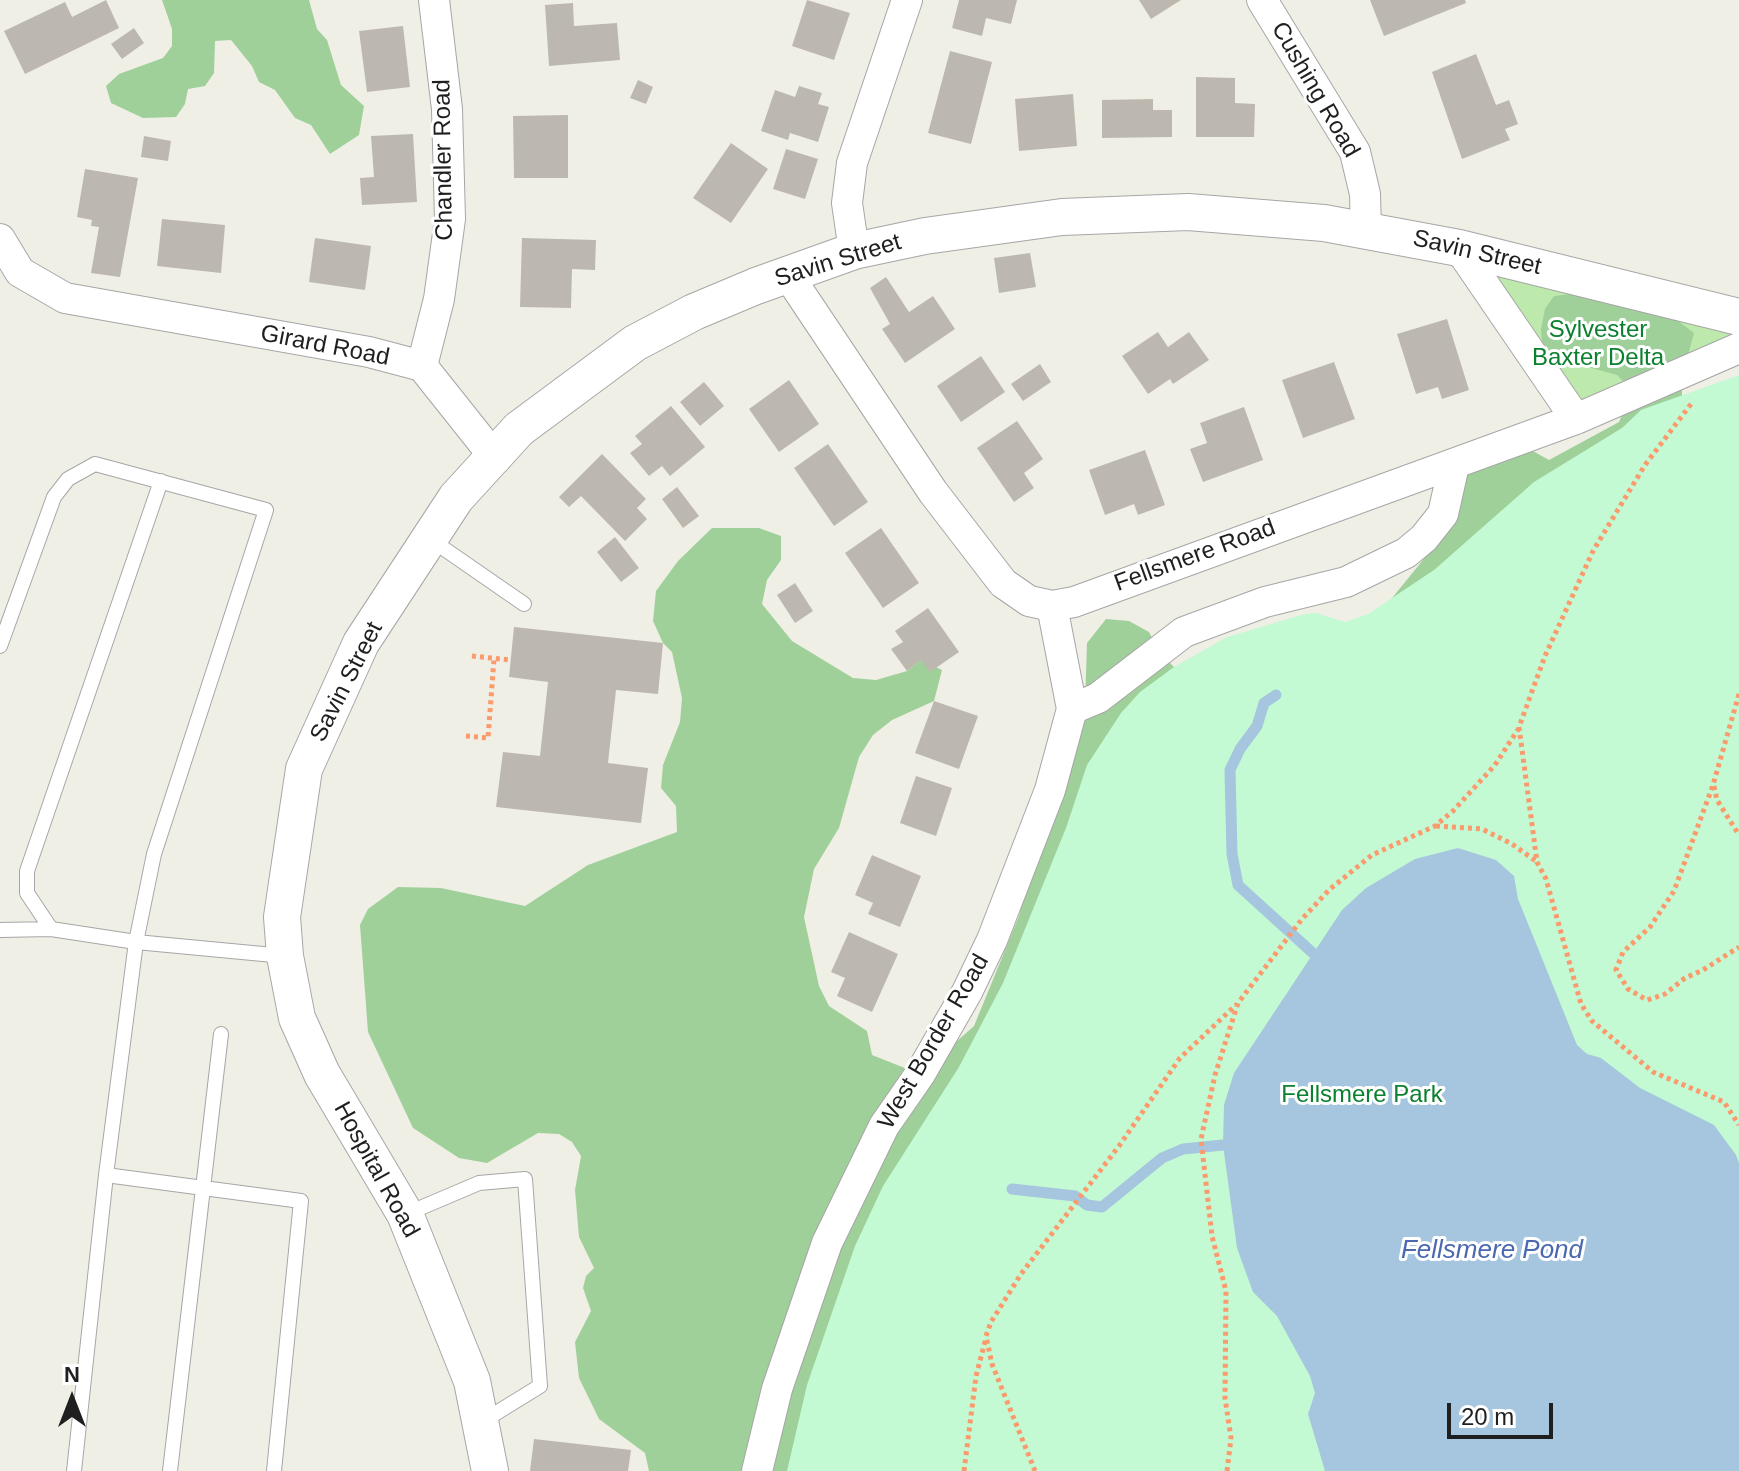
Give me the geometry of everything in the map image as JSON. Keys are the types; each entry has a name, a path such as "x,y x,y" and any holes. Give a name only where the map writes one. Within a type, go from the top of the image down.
{"street":[{"name":"Chandler Road","path":"422,366 439,299 450,219 447,109 434,0"},
{"path":"854,251 847,203 852,163 907,0"},
{"name":"Cushing Road","path":"1262,0 1355,152 1365,194 1366,230"},
{"name":"Savin Street","path":"286,868 304,769 361,643 456,498 496,459 519,429 554,400 635,343 694,312 788,275 854,251 997,225 1126,213 1278,216 1459,248 1739,317"},
{"name":"Girard Road","path":"0,239 16,267 32,282 65,298 112,309 369,352 422,366 496,459"},
{"path":"1459,248 1576,419"},
{"path":"788,275 933,492 1003,583 1029,601 1052,606"},
{"name":"Fellsmere Road","path":"1052,606 1074,602 1310,513 1454,465 1576,419 1739,348"},
{"path":"1072,709 1098,698 1184,632 1265,602 1346,582 1406,553 1424,538 1443,514 1454,465"},
{"name":"West Border Road","path":"757,1471 777,1389 827,1243 884,1126 940,1042 992,940 1050,790 1072,709 1052,606"},
{"name":"Hospital Road","path":"286,868 282,917 285,956 297,1018 322,1074 405,1214 472,1381 490,1471"}],"lane":[{"path":"0,646 54,497 68,479 95,464 266,510 154,854 136,942 106,1175 74,1471"},
{"path":"51,929 27,893 27,871 161,481"},
{"path":"430,539 524,604"},
{"path":"0,930 51,929 136,942 285,956"},
{"path":"170,1471 221,1034"},
{"path":"106,1175 301,1201 274,1471"},
{"path":"405,1214 479,1183 525,1179 540,1386 480,1423"}],"path":[{"path":"1435,826 1471,795 1519,727 1550,645 1593,551 1645,465 1703,386 1707,363"},
{"path":"472,656 510,660"},
{"path":"466,736 488,738 494,659"},
{"path":"1739,694 1713,785 1674,891 1650,927 1623,952 1616,970 1628,989 1647,1000 1665,994 1685,978 1739,947"},
{"path":"1519,727 1537,862 1546,879 1573,985 1592,1021 1653,1072 1724,1102 1738,1120"},
{"path":"1713,785 1717,800 1739,835"},
{"path":"964,1471 976,1376 986,1336 1000,1303 1191,1045 1238,1003 1330,889 1372,855 1418,830 1435,826 1482,829 1512,844 1537,862"},
{"path":"1227,1471 1231,1438 1225,1398 1226,1291 1212,1236 1201,1139 1215,1075 1238,1003"},
{"path":"986,1336 1000,1387 1035,1471"}],"green space":[{"path":"162,0 309,0 317,29 327,40 341,85 364,106 359,135 330,154 311,125 295,118 275,90 259,82 252,66 231,40 215,41 214,73 205,86 188,89 185,104 176,117 143,118 111,103 106,86 119,74 163,58 172,46 172,29"},
{"name":"Sylvester Baxter Delta","path":"1459,248 1739,317 1739,348 1576,419"},
{"path":"1570,294 1677,320 1694,333 1682,377 1682,404 1302,1471 649,1471 645,1453 599,1419 579,1378 575,1342 591,1311 583,1288 586,1276 594,1268 579,1237 575,1190 581,1156 572,1142 559,1134 538,1133 487,1163 459,1158 413,1128 368,1032 360,925 368,909 398,887 441,888 525,906 588,865 677,832 676,806 661,788 663,765 680,722 682,698 672,652 663,643 653,621 656,591 678,561 712,528 759,528 781,536 781,560 767,580 762,604 792,641 853,678 876,680 907,671 921,660 942,670 934,701 892,720 873,735 859,757 839,828 814,869 804,917 819,986 829,1006 867,1031 872,1055 920,1074 974,1026 1019,916 1050,790 1085,705 1087,643 1106,619 1129,621 1149,632 1160,653 1174,667 1367,629 1448,529 1460,479 1515,441 1549,460 1619,422 1632,390 1617,375 1577,364 1551,365 1543,357 1541,329 1545,309 1554,296"},
{"name":"Fellsmere Park","path":"1739,375 1739,1471 787,1471 807,1385 855,1246 883,1186 959,1067 1003,983 1066,828 1087,765 1121,713 1140,692 1174,667 1227,637 1305,614 1316,613 1345,622 1368,614 1434,570 1534,482 1622,428 1641,410"}],"water":[{"name":"Fellsmere Pond","path":"1458,848 1496,860 1514,876 1518,899 1577,1045 1587,1054 1601,1058 1640,1088 1714,1125 1736,1155 1739,1163 1739,1471 1325,1471 1308,1414 1315,1393 1310,1376 1277,1316 1253,1292 1237,1248 1223,1145 1224,1105 1234,1073 1342,910 1366,888 1415,859"}],"building":[{"path":"106,0 119,28 25,74 4,31 65,2 72,17"},
{"path":"807,0 850,13 834,60 792,46"},
{"path":"959,0 1017,0 1011,24 986,18 982,36 952,28"},
{"path":"1139,0 1181,0 1151,19"},
{"path":"1370,0 1465,0 1466,3 1384,36"},
{"path":"573,3 574,26 617,23 620,60 549,66 545,5"},
{"path":"403,26 410,87 367,92 359,31"},
{"path":"134,28 144,43 122,59 111,44"},
{"path":"950,51 992,62 971,144 928,133"},
{"path":"1476,54 1496,105 1509,100 1518,124 1505,129 1510,140 1462,159 1432,72"},
{"path":"1196,77 1235,78 1235,103 1255,104 1254,137 1196,137"},
{"path":"638,80 653,87 646,104 630,98"},
{"path":"799,86 822,93 818,104 829,107 818,142 790,133 788,140 761,131 775,90 795,97"},
{"path":"1073,94 1077,146 1019,151 1015,99"},
{"path":"1153,99 1153,110 1172,110 1172,137 1102,138 1102,100"},
{"path":"568,115 568,178 514,178 513,116"},
{"path":"413,134 417,202 362,205 360,178 374,177 371,136"},
{"path":"144,136 171,141 168,161 141,157"},
{"path":"731,143 768,169 731,223 693,198"},
{"path":"786,149 818,159 805,199 773,189"},
{"path":"85,169 138,178 120,277 91,273 99,227 91,226 92,220 77,217"},
{"path":"162,219 225,225 221,273 157,266"},
{"path":"315,238 371,246 365,290 309,282"},
{"path":"522,238 596,240 595,270 572,269 571,308 520,307"},
{"path":"1030,253 1036,287 999,293 994,258"},
{"path":"886,277 909,312 933,296 955,329 905,363 882,329 890,324 870,288"},
{"path":"1447,319 1469,390 1442,399 1438,387 1416,394 1397,334"},
{"path":"1158,332 1168,347 1189,332 1209,360 1173,384 1170,379 1148,394 1122,356"},
{"path":"981,356 1005,392 961,422 937,386"},
{"path":"1334,362 1355,419 1303,438 1282,380"},
{"path":"1040,364 1051,382 1023,401 1011,384"},
{"path":"789,380 819,424 779,452 749,409"},
{"path":"704,382 724,406 700,426 680,402"},
{"path":"671,406 705,447 670,476 662,466 649,476 630,453 642,444 635,436"},
{"path":"1244,407 1263,460 1203,482 1190,449 1207,443 1200,423"},
{"path":"1017,421 1043,459 1024,473 1034,488 1014,502 977,448"},
{"path":"828,444 868,502 834,526 794,468"},
{"path":"1145,450 1165,505 1138,515 1134,504 1105,515 1089,470"},
{"path":"602,454 646,499 637,508 647,519 625,541 581,496 569,507 559,497"},
{"path":"677,487 699,516 683,528 662,499"},
{"path":"881,528 919,583 883,608 845,553"},
{"path":"615,537 639,568 621,582 597,552"},
{"path":"795,583 813,611 795,623 777,595"},
{"path":"928,608 959,652 930,672 921,660 907,671 891,649 903,642 895,631"},
{"path":"514,627 663,643 658,694 616,690 608,763 648,768 641,823 496,807 503,752 540,756 548,682 509,677"},
{"path":"934,701 978,716 959,769 915,753"},
{"path":"916,776 952,788 936,836 900,823"},
{"path":"872,855 921,876 900,927 868,914 873,903 855,895"},
{"path":"849,932 898,954 872,1012 837,996 845,978 831,972"},
{"path":"534,1439 631,1450 628,1471 530,1471"}],"waterway":[{"path":"1276,695 1264,703 1257,726 1240,749 1230,770 1232,854 1238,885 1315,955"},
{"path":"1012,1189 1075,1196 1087,1205 1102,1207 1162,1158 1183,1149 1223,1145"}]}
